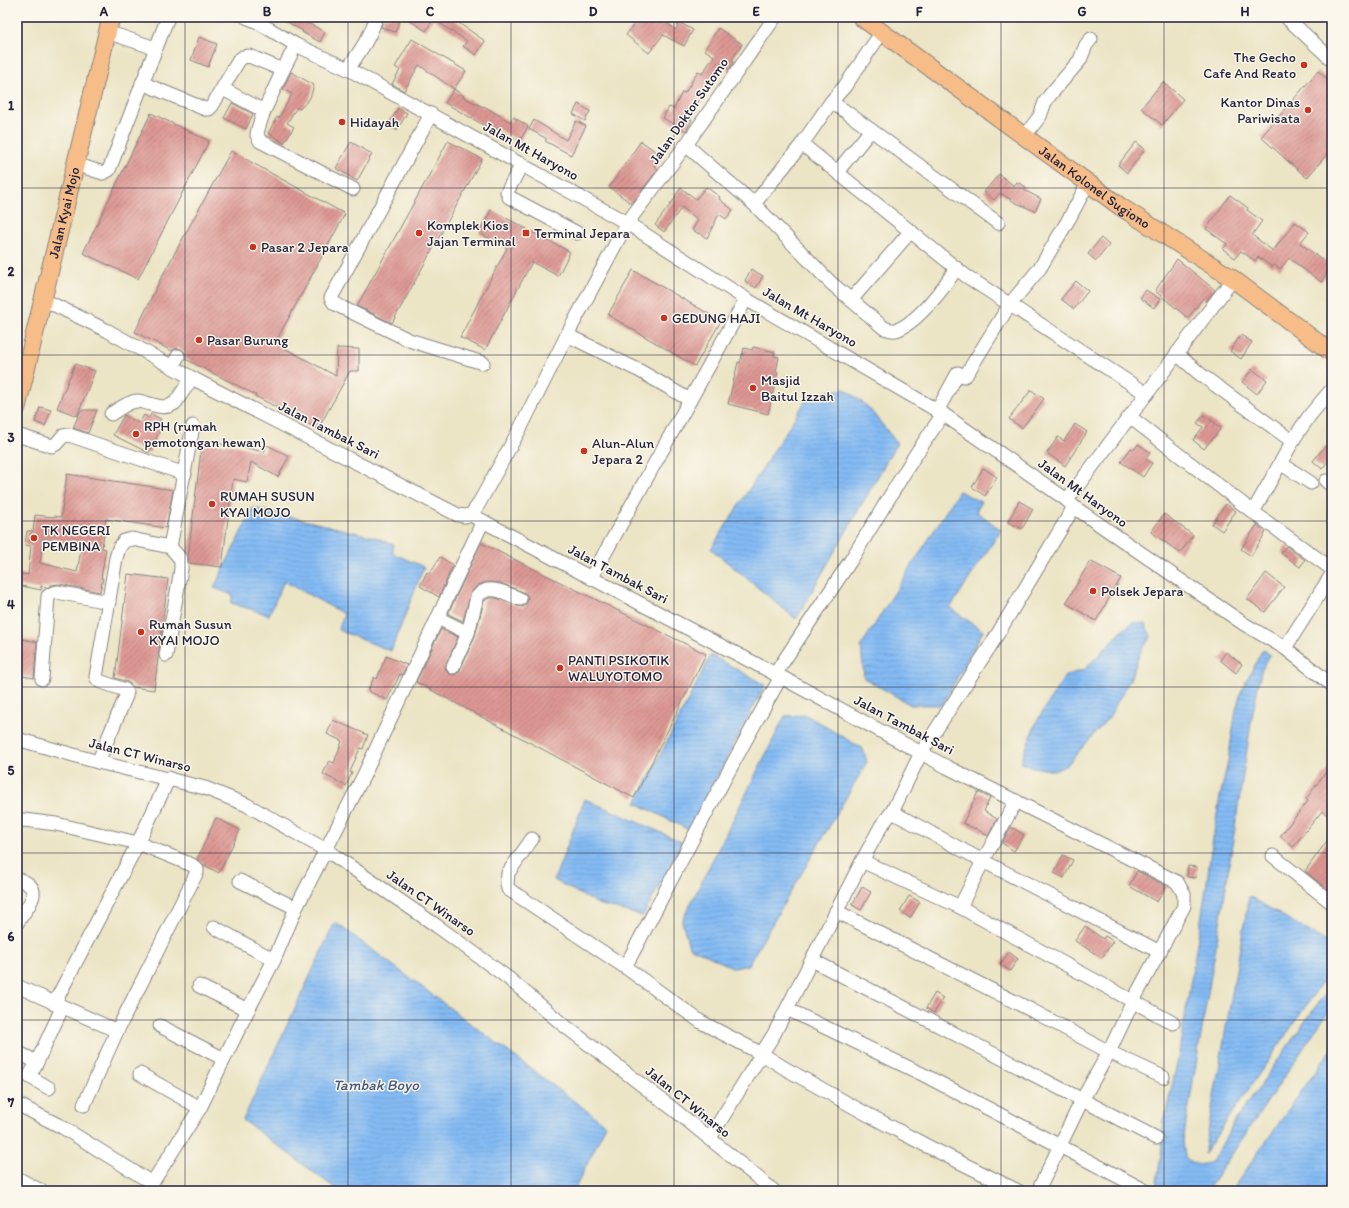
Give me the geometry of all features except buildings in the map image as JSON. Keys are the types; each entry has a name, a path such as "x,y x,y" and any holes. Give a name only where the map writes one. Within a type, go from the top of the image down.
{"main road":[{"name":"Jalan Kolonel Sugiono","path":"861,17 1121,208 1234,279 1332,352"},
{"name":"Jalan Kyai Mojo","path":"17,407 109,24"}],"street":[{"path":"75,164 103,174 108,170 168,17"},
{"name":"Jalan Mt Haryono","path":"246,17 256,21 296,45 348,69 628,223 746,299 940,412 1244,624 1285,648 1332,685"},
{"path":"348,69 368,39 376,17"},
{"name":"Jalan Doktor Sutomo","path":"470,514 478,505 522,425 567,335 628,223 686,145 774,17"},
{"path":"1286,17 1332,60"},
{"path":"109,24 155,48"},
{"path":"754,204 802,144 831,102 846,86 882,32"},
{"path":"1024,137 1040,116 1045,102 1050,94 1080,60 1086,45 1091,39"},
{"path":"296,45 264,111 257,135 260,141 353,189"},
{"path":"142,83 205,109 209,109 223,89 239,60 243,57 249,56 283,70"},
{"path":"223,89 264,111"},
{"path":"831,102 998,222"},
{"path":"431,114 331,298 341,307 409,340 483,362"},
{"path":"837,172 871,130"},
{"path":"802,144 966,276 1147,394"},
{"path":"686,145 754,204 831,283 884,328 894,330 906,326 916,318 950,278 956,268"},
{"path":"522,164 507,192 509,197 577,234"},
{"path":"625,966 669,886 778,675 840,578 914,456 940,412 958,374 964,376 966,375 1010,304 1040,268 1088,183"},
{"path":"851,300 911,231"},
{"path":"709,1139 762,1054 787,1009 880,826 892,812 921,753 994,640 1071,504 1130,417 1234,279"},
{"name":"Jalan Tambak Sari","path":"42,299 175,362 192,378 458,515 464,516 470,514 778,675 921,753 1177,882 1184,894 1184,906 1160,952"},
{"path":"591,578 746,299"},
{"path":"567,335 640,371 690,400"},
{"path":"1177,354 1200,374 1292,441"},
{"path":"111,414 132,402 137,401 159,406 171,406 192,378"},
{"path":"1253,512 1292,441 1310,415 1332,389"},
{"path":"1130,417 1253,512 1332,569"},
{"path":"170,547 193,426"},
{"path":"17,435 52,446 56,444 63,436 69,435 184,474"},
{"path":"1280,463 1311,483"},
{"path":"17,1104 62,1127 150,1187 200,1108 274,960 296,908 363,777 483,521"},
{"path":"98,762 127,692 99,681 96,676 118,548 124,541 132,539 170,547 179,557 181,562 166,655"},
{"path":"1285,648 1332,574"},
{"path":"452,667 468,633 477,597 480,593 490,589 497,590 520,599"},
{"path":"42,679 48,596 57,592 109,602"},
{"path":"438,618 468,633"},
{"name":"Jalan CT Winarso","path":"17,739 98,762 169,778 205,788 247,805 326,850 437,926 508,978 774,1191"},
{"path":"49,1088 30,1076 37,1062 58,1006 169,778"},
{"path":"960,907 1016,801"},
{"path":"892,812 983,861 1160,952 1133,1001 1109,1052 1082,1100 1038,1191"},
{"path":"17,822 24,820 56,824 138,842 192,865 197,869 197,872 117,1031 84,1105"},
{"path":"532,839 508,873 508,888 625,966 701,1022 762,1054 863,1112 929,1147 1018,1191"},
{"path":"1272,856 1332,903"},
{"path":"862,861 960,907 1173,1023"},
{"path":"17,879 27,883 33,888 34,892 17,923"},
{"path":"240,881 296,908"},
{"path":"836,911 1033,1011 1109,1052 1163,1076"},
{"path":"214,927 274,960"},
{"path":"812,960 1156,1138"},
{"path":"17,986 58,1006 117,1031"},
{"path":"198,986 248,1010"},
{"path":"787,1009 924,1076 1146,1191"},
{"path":"160,1026 224,1059"},
{"path":"17,1052 37,1062"},
{"path":"140,1074 200,1108"},
{"path":"17,1178 41,1191"}],"water":[{"path":"845,389 868,407 897,443 796,619 711,549 810,394"},
{"path":"959,491 981,502 976,511 1001,530 950,608 983,631 942,705 911,705 864,678 861,646"},
{"path":"253,508 375,537 394,545 392,553 424,567 391,651 338,630 344,614 284,581 269,615 231,603 233,595 214,588"},
{"path":"1133,622 1145,624 1151,636 1140,653 1131,677 1110,716 1067,765 1054,771 1020,763 1037,721 1065,676 1085,669 1121,632"},
{"path":"1263,649 1270,655 1261,671 1251,723 1224,899 1183,1141 1185,1157 1195,1164 1212,1162 1235,1121 1321,999 1332,986 1332,1006 1207,1191 1160,1191 1156,1188 1164,1121 1177,1064 1211,850 1236,710 1241,691"},
{"path":"711,655 765,685 689,830 636,803"},
{"path":"806,715 863,749 867,762 748,965 734,968 689,947 682,921 785,716"},
{"path":"585,799 682,842 643,916 598,904 554,880"},
{"path":"1249,896 1332,945 1332,968 1204,1154"},
{"name":"Tambak Boyo","path":"335,922 606,1125 574,1191 339,1191 243,1120"},
{"path":"1332,1048 1332,1191 1231,1191"}],"place":[{"name":"The Gecho Cafe And Reato","path":"1304,65"},
{"name":"Kantor Dinas Pariwisata","path":"1308,110"},
{"name":"Hidayah","path":"342,122"},
{"name":"Komplek Kios Jajan Terminal","path":"419,233"},
{"name":"Terminal Jepara","path":"526,233"},
{"name":"Pasar 2 Jepara","path":"253,247"},
{"name":"GEDUNG HAJI","path":"664,318"},
{"name":"Pasar Burung","path":"199,340"},
{"name":"Masjid Baitul Izzah","path":"753,388"},
{"name":"RPH (rumah pemotongan hewan)","path":"136,434"},
{"name":"Alun-Alun Jepara 2","path":"584,451"},
{"name":"RUMAH SUSUN KYAI MOJO","path":"212,504"},
{"name":"TK NEGERI PEMBINA","path":"34,538"},
{"name":"Polsek Jepara","path":"1093,591"},
{"name":"Rumah Susun KYAI MOJO","path":"141,632"},
{"name":"PANTI PSIKOTIK WALUYOTOMO","path":"560,668"}]}
